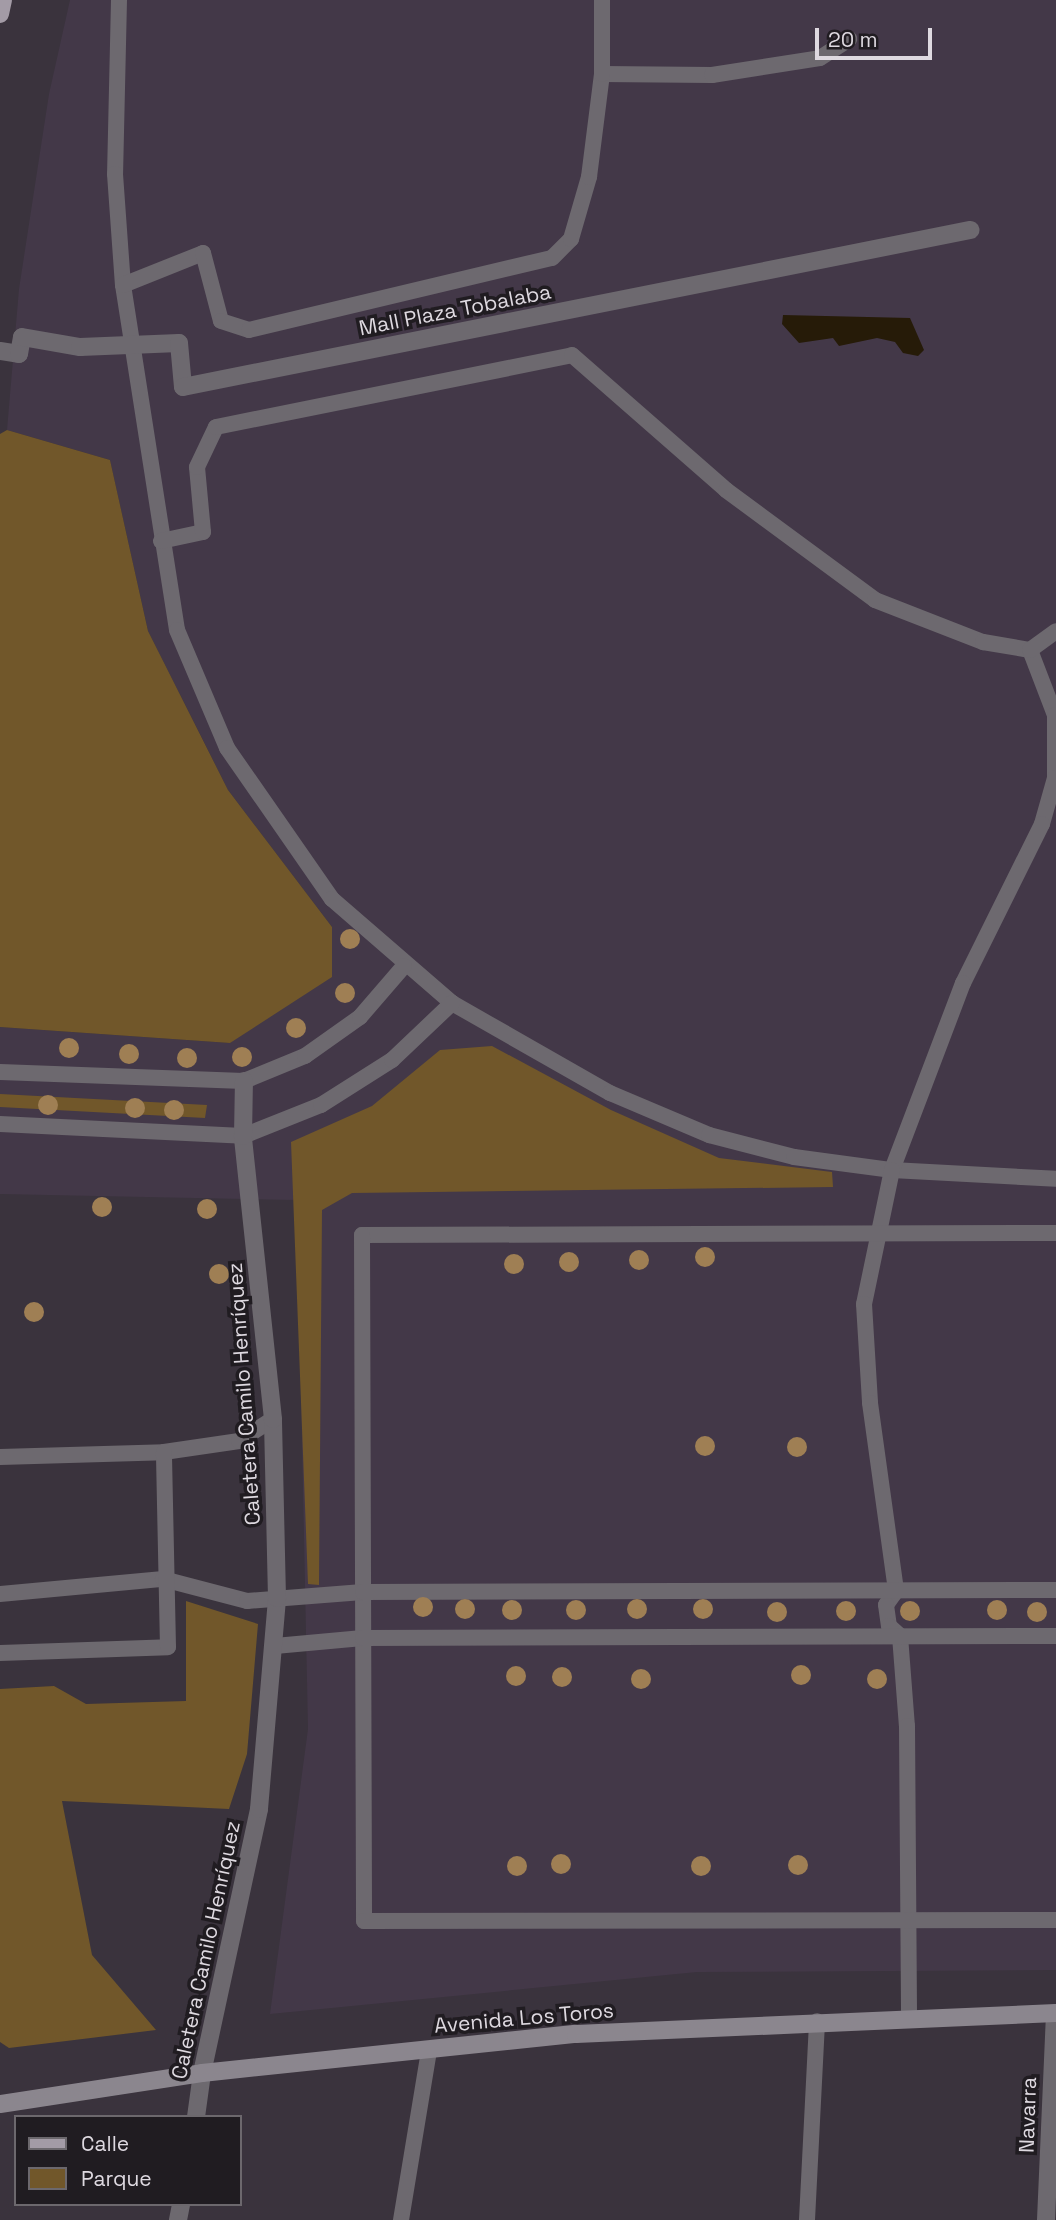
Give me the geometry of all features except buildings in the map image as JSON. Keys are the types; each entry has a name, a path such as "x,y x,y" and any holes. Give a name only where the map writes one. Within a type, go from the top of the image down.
{"main road":[{"path":"0,14 3,0"},
{"name":"Avenida Los Toros","path":"0,2104 202,2073 429,2050 817,2021 1055,2013"}],"street":[{"name":"Mall Plaza Tobalaba","path":"0,351 19,354 22,337 133,347 179,344 183,387 970,230"},
{"name":"Caletera Camilo Henríquez","path":"196,2115 202,2073 254,1836 275,1646 277,1598 273,1419 243,1136 244,1081"},
{"name":"Navarra","path":"1046,2220 1055,2013"}],"lane":[{"path":"119,0 115,174 124,285 161,541 177,630 227,748 332,899 404,966 452,1003 610,1093 709,1135 794,1157 892,1170 1056,1179"},
{"path":"124,285 203,253 221,321 249,330 552,258 571,239 589,177 602,74 602,0"},
{"path":"602,74 725,73 820,58 849,39"},
{"path":"161,541 203,532 197,467 216,427 572,355 726,490 875,600 983,642 1030,650 1056,631"},
{"path":"909,2017 907,1726 900,1636 889,1626 886,1605 896,1591 870,1403 864,1304 874,1233 892,1170 963,983 1042,824 1055,778 1055,715 1030,650"},
{"path":"0,1072 244,1081 306,1056 360,1017 404,966"},
{"path":"0,1124 243,1136 321,1105 392,1060 452,1003"},
{"path":"1056,1233 362,1235 364,1921 1056,1920"},
{"path":"0,1457 164,1452 239,1441 273,1419"},
{"path":"0,1653 168,1647 163,1579 164,1452"},
{"path":"0,1594 163,1579 247,1601 363,1592 1056,1591"},
{"path":"275,1646 363,1638 1056,1636"},
{"path":"807,2220 817,2021"},
{"path":"401,2220 429,2050"}],"shaded area":[{"path":"70,0 1056,0 1056,1970 697,1972 270,2014 308,1729 297,1200 0,1194 0,1027 230,1043 332,927 228,790 148,631 110,460 7,430 19,289 49,94"},
{"path":"783,315 910,318 924,350 918,356 903,353 895,342 877,338 839,346 833,338 799,343 782,324"}],"green space":[{"path":"7,430 110,460 148,631 228,790 332,927 332,977 230,1043 0,1027 0,434"},
{"path":"492,1046 611,1110 719,1158 832,1172 833,1187 352,1193 322,1210 319,1585 308,1584 291,1142 372,1106 440,1050"},
{"path":"0,1094 207,1105 205,1118 0,1107"},
{"path":"186,1601 258,1624 247,1754 229,1809 62,1801 92,1955 156,2030 9,2048 0,2042 0,1689 54,1686 86,1704 186,1701"}]}
